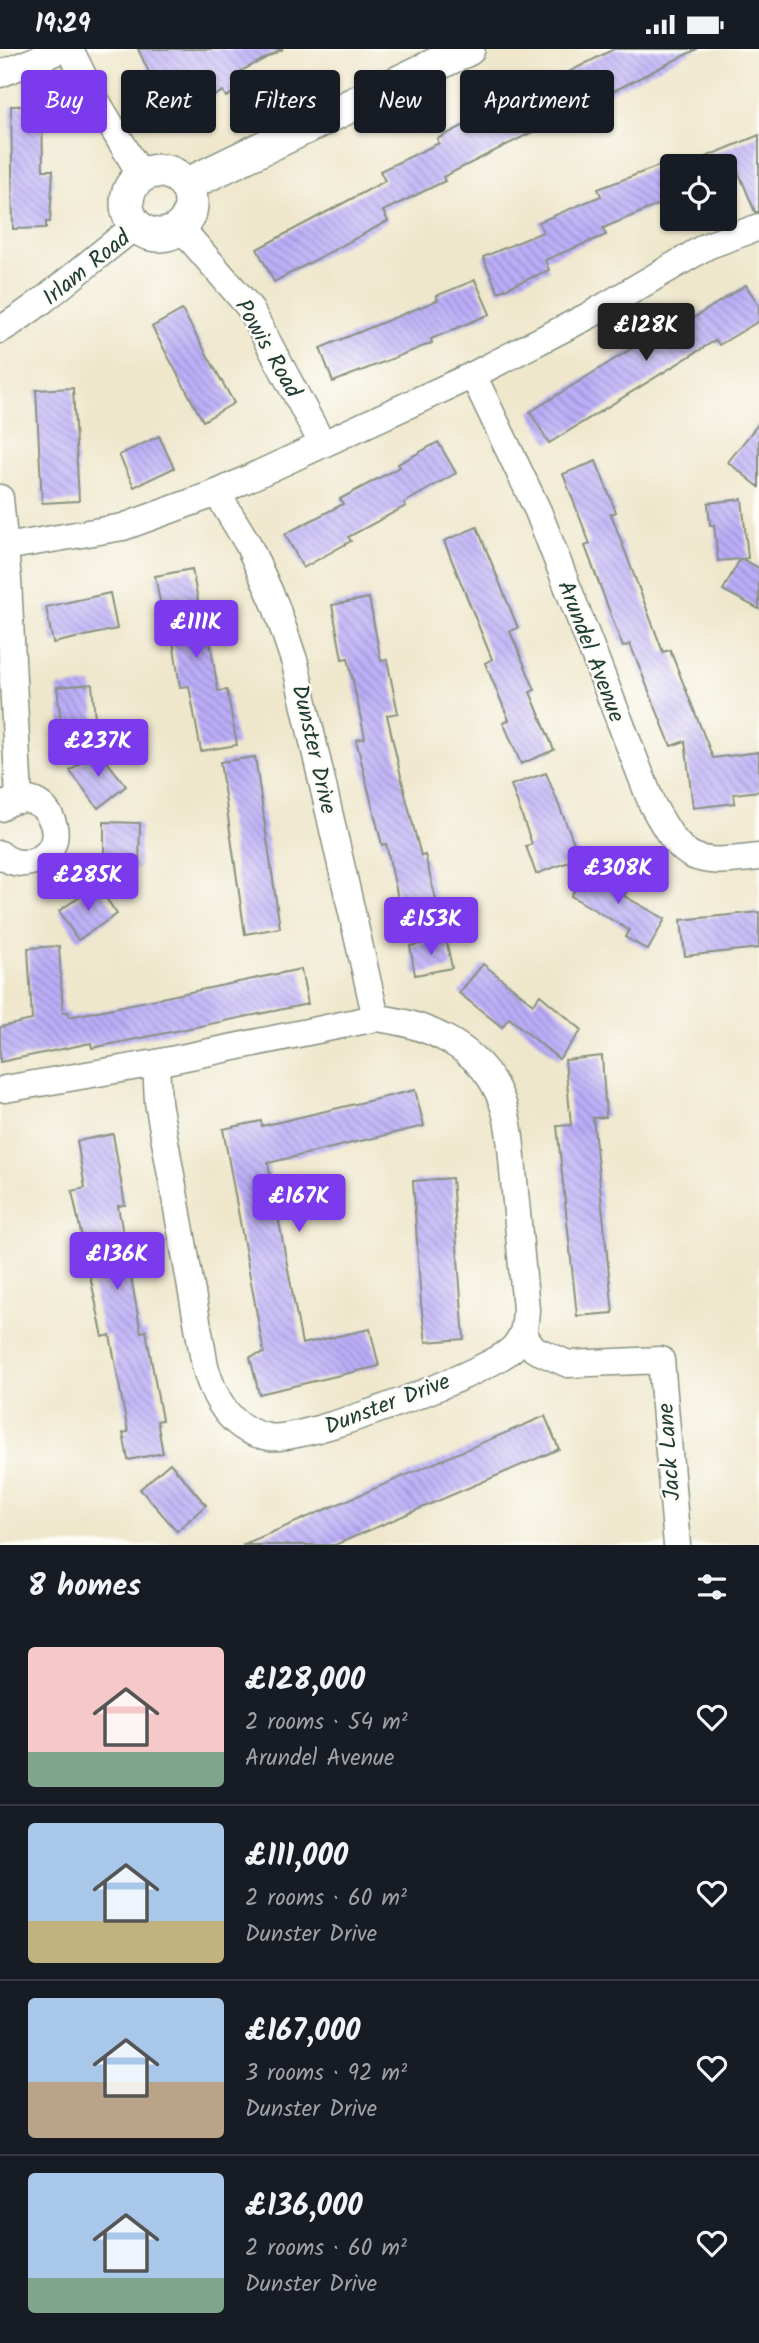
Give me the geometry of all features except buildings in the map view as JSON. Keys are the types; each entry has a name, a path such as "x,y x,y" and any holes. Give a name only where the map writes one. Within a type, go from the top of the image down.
{"street":[{"path":"0,73 63,49"},
{"path":"71,49 91,92 141,175"},
{"path":"186,185 468,49"},
{"path":"161,170 171,172 186,185 190,194 190,212 180,227 162,235 144,232 136,226 127,209 126,199 129,190 141,175 161,170"},
{"name":"Irlam Road","path":"0,330 41,305 94,257 136,226"},
{"name":"Powis Road","path":"180,227 249,307 322,443"},
{"path":"5,547 123,527 217,493 473,376 590,315 707,246 759,227"},
{"name":"Arundel Avenue","path":"473,376 538,511 652,804 671,839 684,854 702,859 724,861 759,857"},
{"name":"Dunster Drive","path":"217,493 248,544 275,604 295,663 376,1018"},
{"path":"0,498 5,547 9,804 29,800 47,810 55,828 55,838 45,855 27,864 15,863 0,854"},
{"path":"5,1089 156,1063 376,1018 421,1027 455,1044 483,1068 499,1092 509,1134 526,1308 524,1335"},
{"name":"Dunster Drive","path":"156,1063 158,1102 205,1366 212,1392 226,1413 247,1430 270,1438 281,1437 362,1417 482,1366 511,1350 524,1335"},
{"name":"Jack Lane","path":"524,1335 534,1349 568,1364 662,1360 677,1545"}]}
